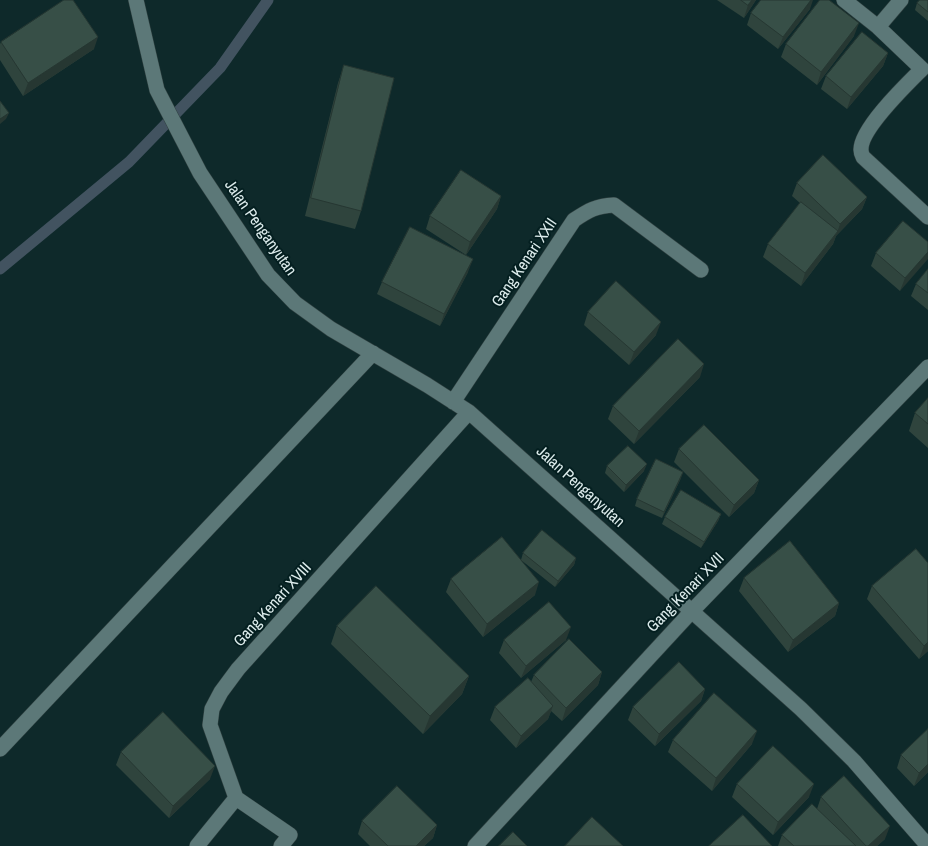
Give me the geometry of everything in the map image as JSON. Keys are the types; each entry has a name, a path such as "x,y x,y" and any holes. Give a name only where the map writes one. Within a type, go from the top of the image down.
{"street":[{"name":"Jalan Penganyutan","path":"136,0 157,90 200,173 268,275 295,303 331,329 470,412 691,612 802,709 854,761 928,846"},
{"path":"844,0 878,27 925,72 878,116 862,143 861,150 863,157 928,217"},
{"path":"878,27 901,0"},
{"name":"Gang Kenari XXII","path":"453,402 574,220 586,212 599,206 614,205 701,270"},
{"path":"0,749 373,353"},
{"name":"Gang Kenari XVII","path":"474,846 691,612 928,368"},
{"name":"Gang Kenari XVIII","path":"236,798 210,726 212,709 220,692 238,669 470,412"},
{"path":"196,846 236,798 290,835 281,846"}],"building":[{"path":"64,0 73,0 98,37 28,83 1,42"},
{"path":"741,0 752,0 748,5"},
{"path":"761,0 811,0 783,37 751,13"},
{"path":"820,0 829,0 859,23 821,72 786,44"},
{"path":"920,0 928,0 928,12 917,3"},
{"path":"862,32 888,53 851,97 826,76"},
{"path":"344,65 394,78 361,211 311,198"},
{"path":"0,101 9,113 0,119"},
{"path":"823,155 867,197 840,224 797,183"},
{"path":"461,170 501,196 470,242 430,216"},
{"path":"801,202 838,231 805,273 768,244"},
{"path":"903,221 928,242 928,252 905,278 876,253"},
{"path":"410,227 473,259 444,314 382,282"},
{"path":"928,269 928,293 916,284"},
{"path":"616,281 661,322 634,352 588,312"},
{"path":"678,339 704,364 639,431 613,406"},
{"path":"928,398 928,424 915,413"},
{"path":"704,425 759,480 734,505 679,449"},
{"path":"628,446 647,464 626,485 607,466"},
{"path":"656,459 683,472 664,512 637,499"},
{"path":"681,490 721,514 704,542 665,517"},
{"path":"542,530 576,558 558,581 523,553"},
{"path":"502,537 539,582 487,624 451,579"},
{"path":"790,541 839,603 793,640 744,578"},
{"path":"916,549 928,563 928,642 924,646 872,586"},
{"path":"376,586 469,676 430,716 337,626"},
{"path":"549,602 571,627 526,666 504,640"},
{"path":"569,639 602,672 566,708 534,675"},
{"path":"679,662 705,689 659,734 633,707"},
{"path":"528,678 553,706 521,736 495,707"},
{"path":"714,693 757,731 716,778 673,740"},
{"path":"163,712 215,766 173,806 121,752"},
{"path":"928,729 928,764 919,773 901,755"},
{"path":"773,746 814,784 778,822 737,784"},
{"path":"844,776 890,826 868,846 821,797"},
{"path":"397,786 437,825 416,846 388,846 362,821"},
{"path":"812,804 856,846 794,846 782,835"},
{"path":"743,815 772,846 709,846"},
{"path":"592,817 623,846 565,846"},
{"path":"513,832 527,846 499,846"}],"waterway":[{"path":"0,269 129,162 220,68 268,0"}]}
